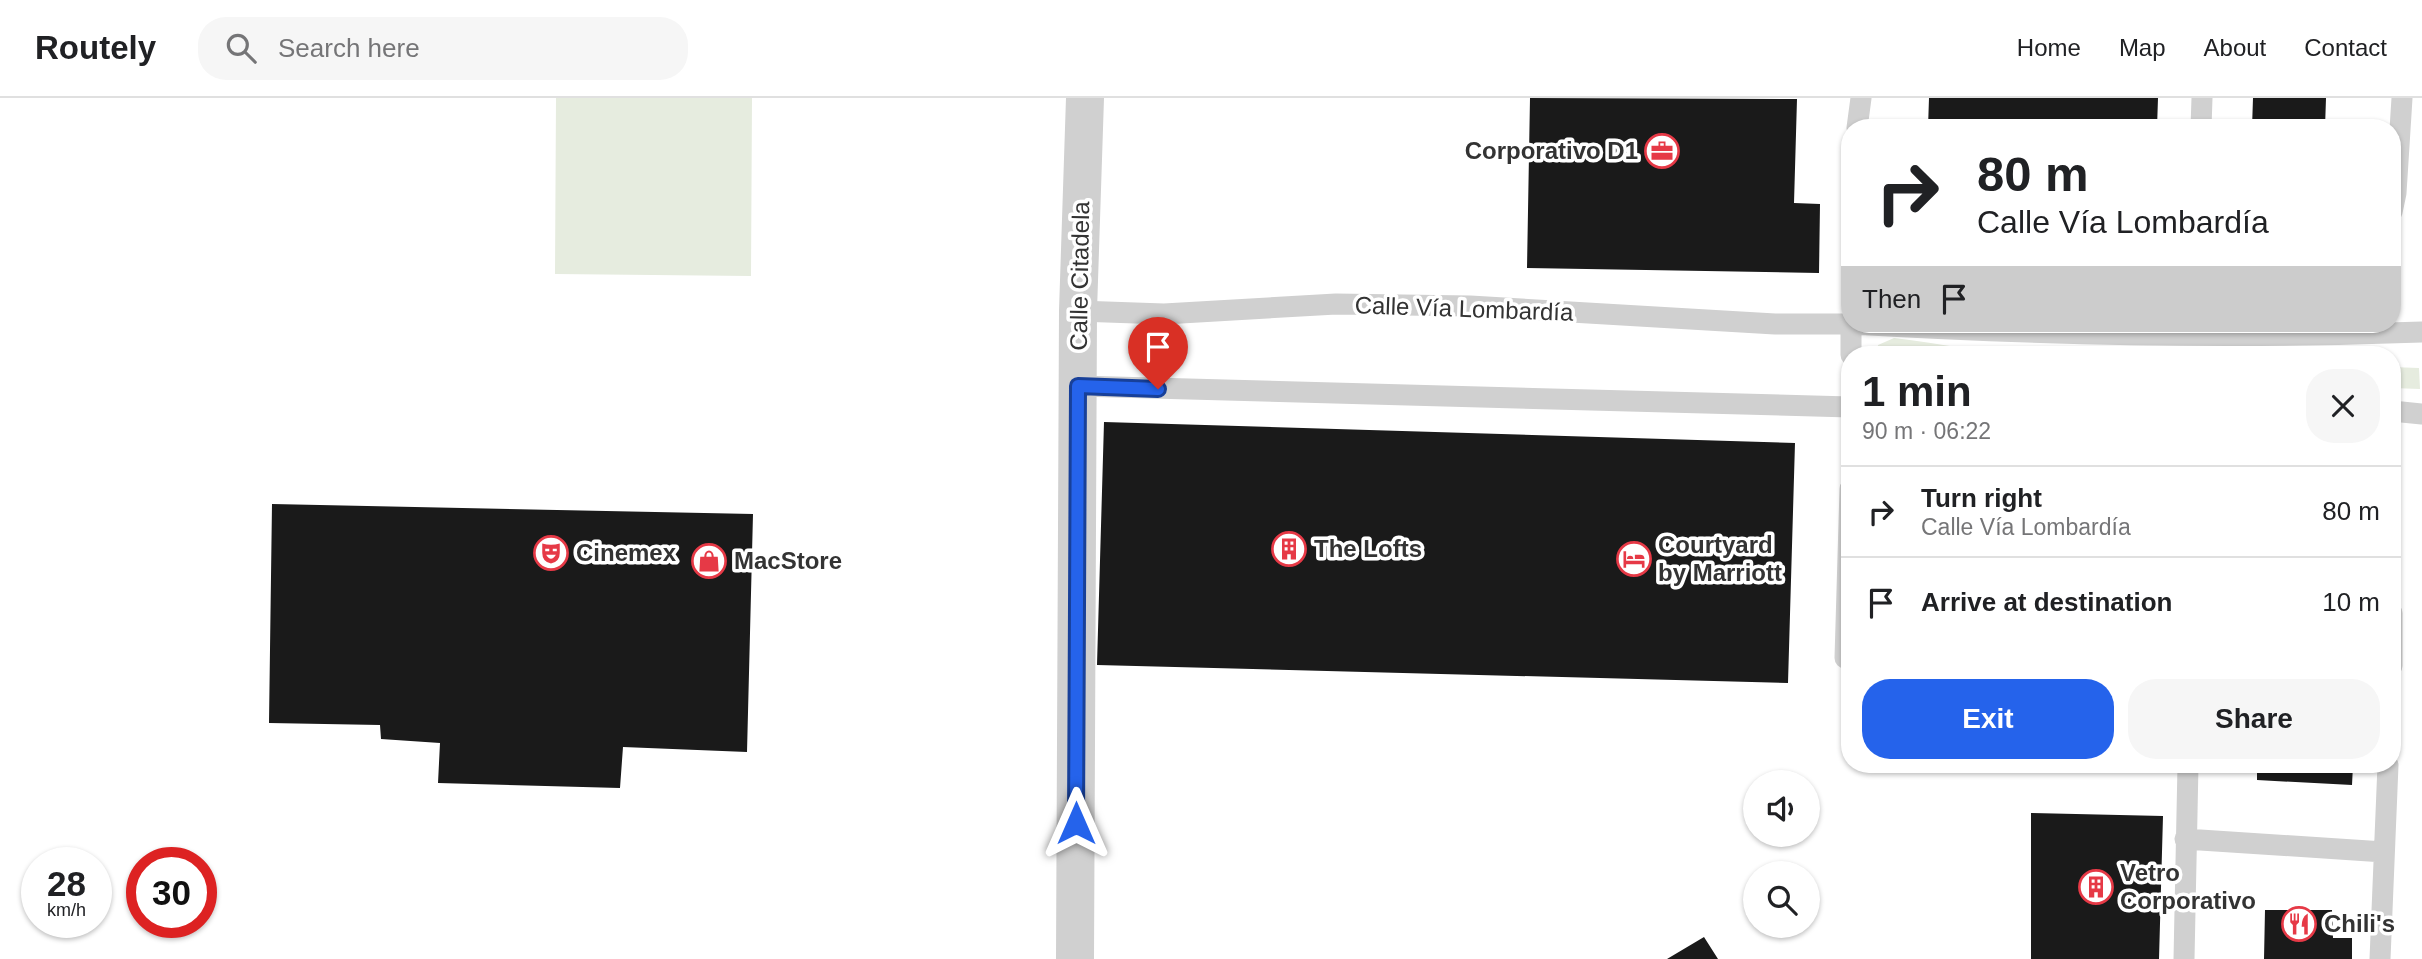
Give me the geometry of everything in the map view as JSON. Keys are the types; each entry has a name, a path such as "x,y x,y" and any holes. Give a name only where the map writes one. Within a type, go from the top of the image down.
{"street":[{"name":"Calle Citadela","path":"1075,959 1078,311 1085,98"}],"lane":[{"path":"1858,119 1861,98"},
{"path":"2201,119 2202,98"},
{"path":"2401,119 2402,98"},
{"name":"Calle Vía Lombardía","path":"1078,311 1164,314 1336,304 1470,306 1775,324 1841,324"},
{"name":"Calle Vía Lombardía","path":"2401,333 2422,332"},
{"name":"Calle Vía Lombardía","path":"2023,333 2194,338 2398,333"},
{"path":"1078,386 1841,407"},
{"path":"2401,412 2422,414"},
{"path":"2184,959 2188,773"},
{"path":"2380,959 2388,773"},
{"path":"2185,839 2384,852"}],"shaded area":[{"path":"556,98 752,98 751,276 555,274"},
{"path":"1894,338 1950,346 1878,346"},
{"path":"2401,367 2419,368 2420,389 2401,388"}],"building":[{"name":"Corporativo D1","path":"1530,98 1797,99 1794,203 1820,204 1819,273 1527,268"},
{"path":"1929,98 2158,98 2157,119 1928,119"},
{"path":"2253,98 2326,98 2325,119 2252,119"},
{"path":"1104,422 1795,443 1788,683 1097,665"},
{"path":"272,504 753,514 747,752 623,747 620,788 438,783 440,743 381,739 380,725 269,723"},
{"path":"2257,773 2353,773 2352,785 2257,780"},
{"name":"Vetro Corporativo","path":"2031,813 2163,816 2159,959 2031,959"},
{"name":"Chili's","path":"2265,910 2332,910 2333,938 2352,938 2352,959 2264,959"},
{"path":"1704,937 1718,959 1667,959"}],"place":[{"name":"Corporativo D1","path":"1662,151"},
{"name":"The Lofts","path":"1289,549"},
{"name":"Cinemex","path":"551,553"},
{"name":"Courtyard by Marriott","path":"1634,559"},
{"name":"MacStore","path":"709,561"},
{"name":"Vetro Corporativo","path":"2096,887"},
{"name":"Chili's","path":"2299,924"}],"route":[{"path":"1076,823 1078,386 1158,389"}]}
